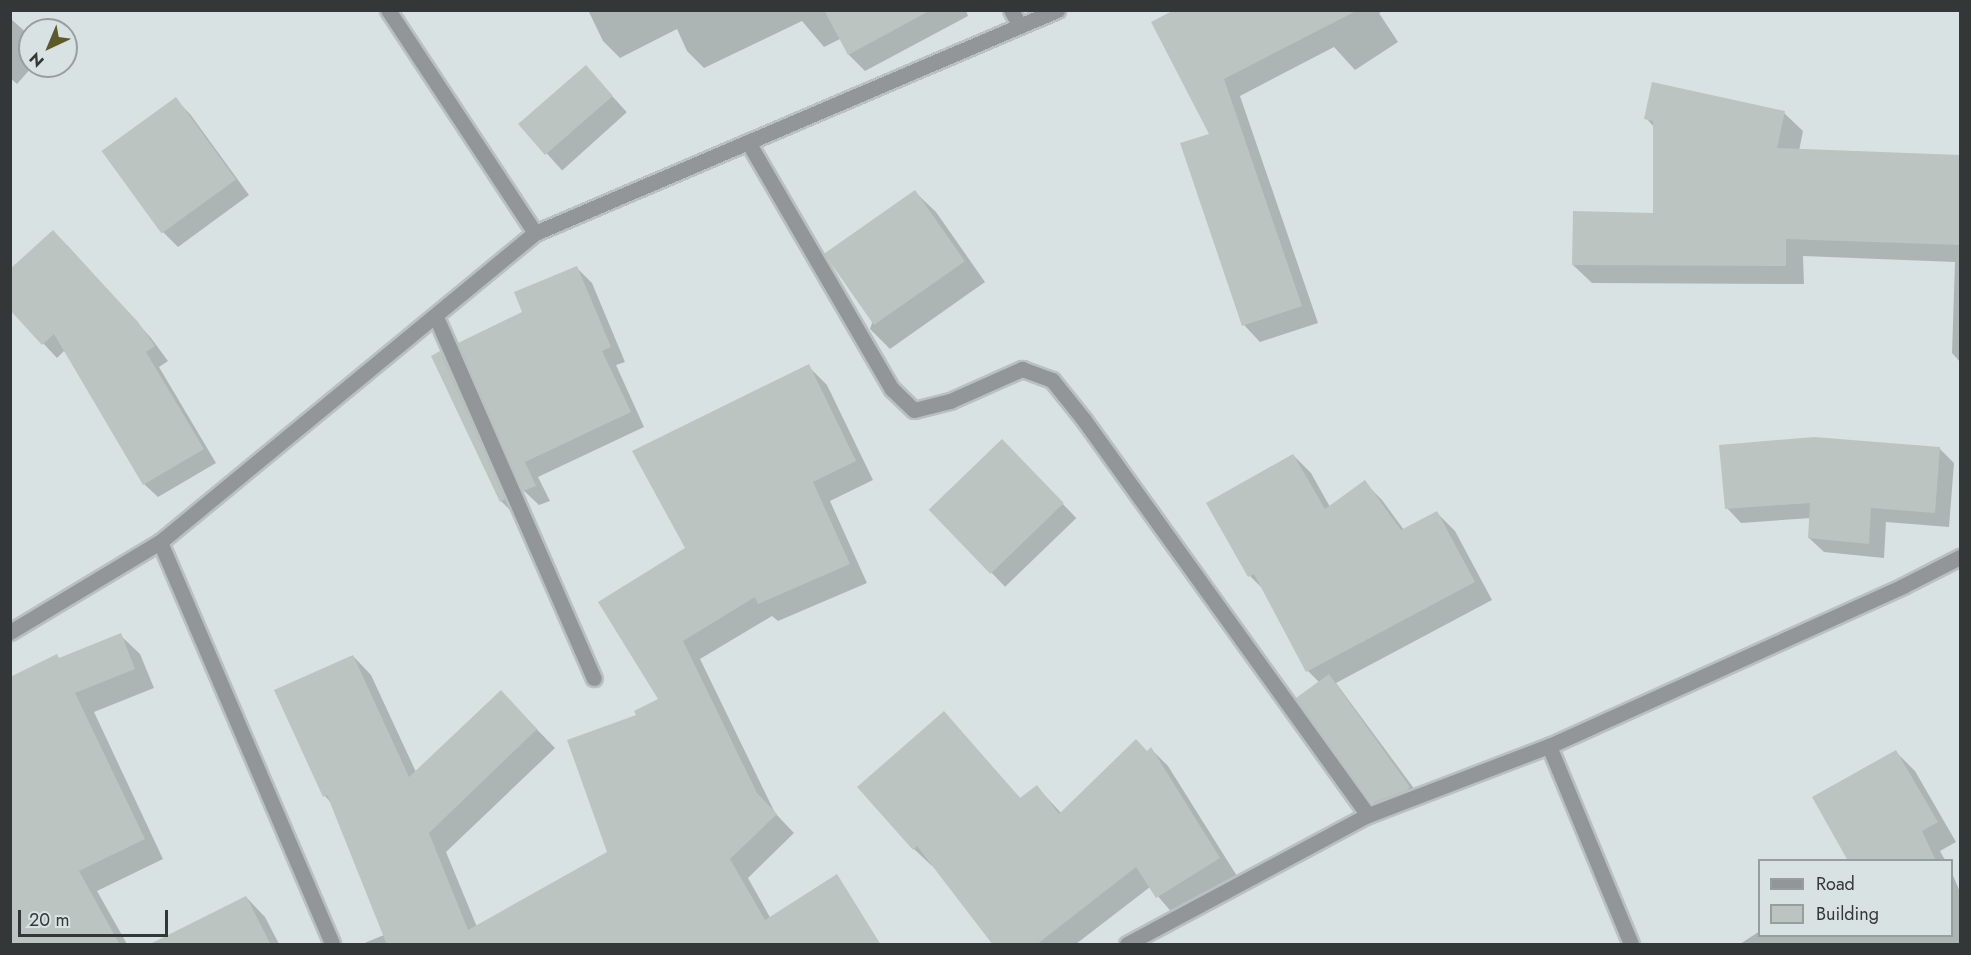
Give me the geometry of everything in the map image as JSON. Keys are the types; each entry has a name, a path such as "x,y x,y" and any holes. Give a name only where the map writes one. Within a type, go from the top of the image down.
{"street":[{"path":"388,10 535,233"},
{"path":"1011,10 1020,26"},
{"path":"10,632 160,542 436,317 535,233 1057,10"},
{"path":"748,142 892,389 914,410 951,401 1022,369 1052,380 1084,420 1368,815"},
{"path":"436,317 594,678"},
{"path":"160,542 332,945"},
{"path":"1127,945 1368,815 1549,746 1903,586 1960,557"},
{"path":"1549,746 1631,945"}],"building":[{"path":"824,10 931,10 848,55"},
{"path":"1174,10 1358,10 1224,79 1302,306 1242,326 1180,143 1209,134 1151,22"},
{"path":"586,65 613,96 545,155 518,124"},
{"path":"1652,82 1785,111 1777,148 1960,155 1960,245 1786,239 1786,266 1572,265 1573,211 1653,213 1653,121 1644,119"},
{"path":"176,97 236,180 162,234 102,151"},
{"path":"915,190 965,261 874,325 824,254"},
{"path":"53,230 138,322 155,346 146,352 204,449 143,485 54,334 42,345 10,310 10,269"},
{"path":"577,266 611,347 602,351 631,412 525,462 536,486 523,491 458,343 522,312 514,292"},
{"path":"440,351 505,499 500,502 431,356"},
{"path":"809,364 856,461 813,482 850,564 758,604 755,597 683,641 757,793 777,814 730,859 765,920 837,874 881,945 387,945 327,795 323,797 274,690 353,655 409,777 501,690 537,729 429,833 468,930 607,852 567,740 636,715 634,711 658,699 598,602 685,548 632,451"},
{"path":"1814,437 1940,447 1935,513 1871,508 1869,544 1808,538 1810,503 1725,509 1719,445"},
{"path":"1002,439 1064,503 990,574 929,510"},
{"path":"1293,454 1325,509 1365,480 1401,530 1437,511 1475,582 1306,672 1254,574 1248,577 1206,503"},
{"path":"121,633 135,669 75,693 145,839 79,871 120,945 10,945 10,677 57,654 59,658"},
{"path":"1329,674 1410,787 1407,790 1372,803 1296,698"},
{"path":"944,711 1020,798 1037,785 1059,814 1136,739 1147,751 1151,747 1220,858 1156,898 1136,867 1036,945 993,945 917,846 913,850 857,787"},
{"path":"1896,750 1938,822 1922,831 1935,859 1847,859 1812,797"},
{"path":"246,896 271,945 148,945"}]}
